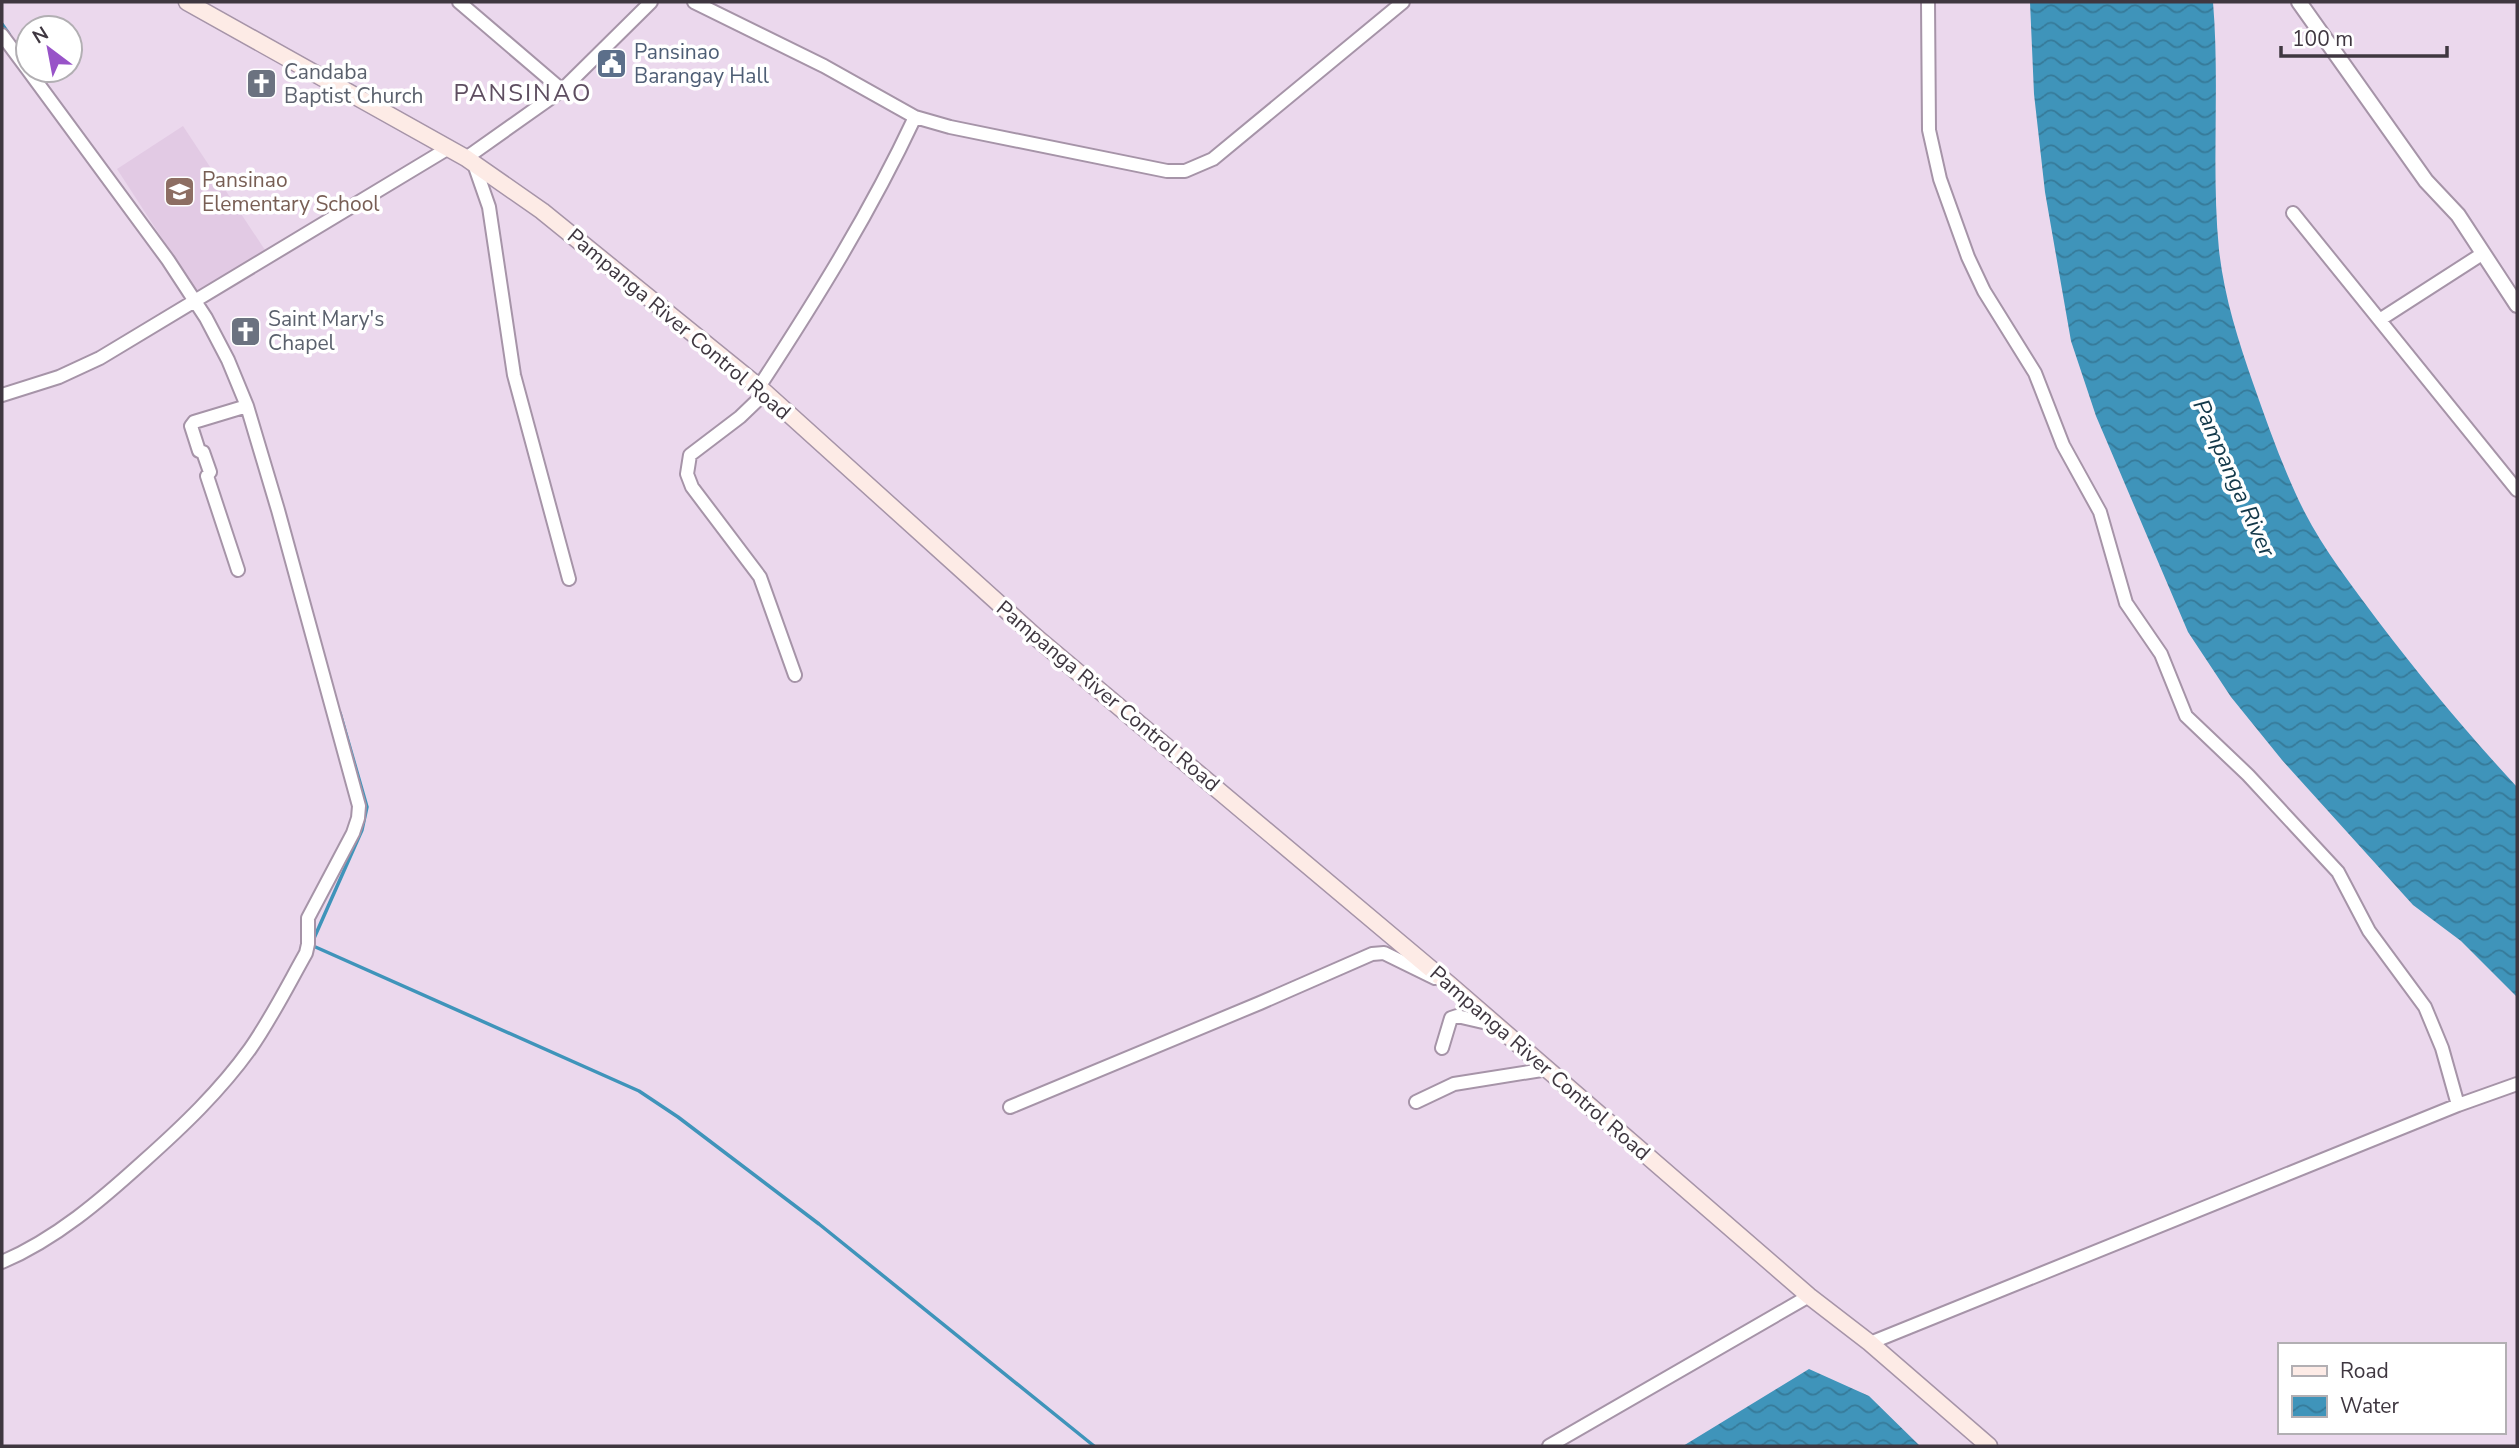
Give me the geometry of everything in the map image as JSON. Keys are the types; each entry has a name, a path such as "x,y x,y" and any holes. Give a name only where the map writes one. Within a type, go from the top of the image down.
{"main road":[{"name":"Pampanga River Control Road","path":"187,2 470,161 542,211 762,390 1037,638 1450,985 1809,1296 1870,1343 1989,1446"}],"street":[{"path":"459,2 562,90"},
{"path":"569,579 514,375 489,207 470,161 562,90 650,2"},
{"path":"694,2 824,66 915,117 964,130 1167,171 1185,171 1213,159 1403,2"},
{"path":"1928,2 1929,130 1940,179 1968,257 1984,291 2035,373 2063,445 2100,512 2126,603 2161,654 2186,716 2257,785 2339,872 2369,931 2425,1007 2442,1048 2458,1105"},
{"path":"2299,2 2419,172 2458,215 2517,305"},
{"path":"2,35 14,51"},
{"path":"2,1262 68,1226 113,1190 187,1123 250,1049 306,953 308,918 358,818 359,806 247,406 217,337 168,260 38,84"},
{"path":"795,675 760,577 692,487 687,474 690,456 740,417 762,390 828,282 915,117"},
{"path":"2,395 73,372 447,149"},
{"path":"2293,213 2517,490"},
{"path":"2381,319 2483,254"},
{"path":"238,570 207,476 210,472 191,426 194,422 247,406"},
{"path":"1010,1107 1372,954 1384,953 1450,985"},
{"path":"1442,1048 1451,1018 1457,1016 1496,1025"},
{"path":"1416,1102 1454,1084 1548,1069"},
{"path":"1870,1343 2458,1105 2517,1084"},
{"path":"1549,1446 1564,1443 1809,1296"}],"shaded area":[{"name":"Pansinao Elementary School","path":"183,126 265,250 198,294 117,169"}],"water":[{"name":"Pampanga River","path":"2030,2 2213,2 2219,250 2237,334 2283,464 2320,540 2411,664 2517,787 2517,997 2461,941 2413,905 2282,760 2231,697 2188,632 2096,416 2071,341 2045,192 2034,94"},
{"path":"1809,1369 1869,1396 1920,1446 1683,1446"}],"waterway":[{"path":"2,24 9,34"},
{"path":"340,713 367,807 362,830 311,945 639,1091 678,1117 819,1224 1094,1446"}],"place":[{"name":"Pansinao Barangay Hall","path":"611,64"},
{"name":"Candaba Baptist Church","path":"261,84"},
{"name":"Pansinao Elementary School","path":"179,192"},
{"name":"Saint Mary's Chapel","path":"245,331"}],"district":[{"name":"PANSINAO","path":"523,93"}]}
